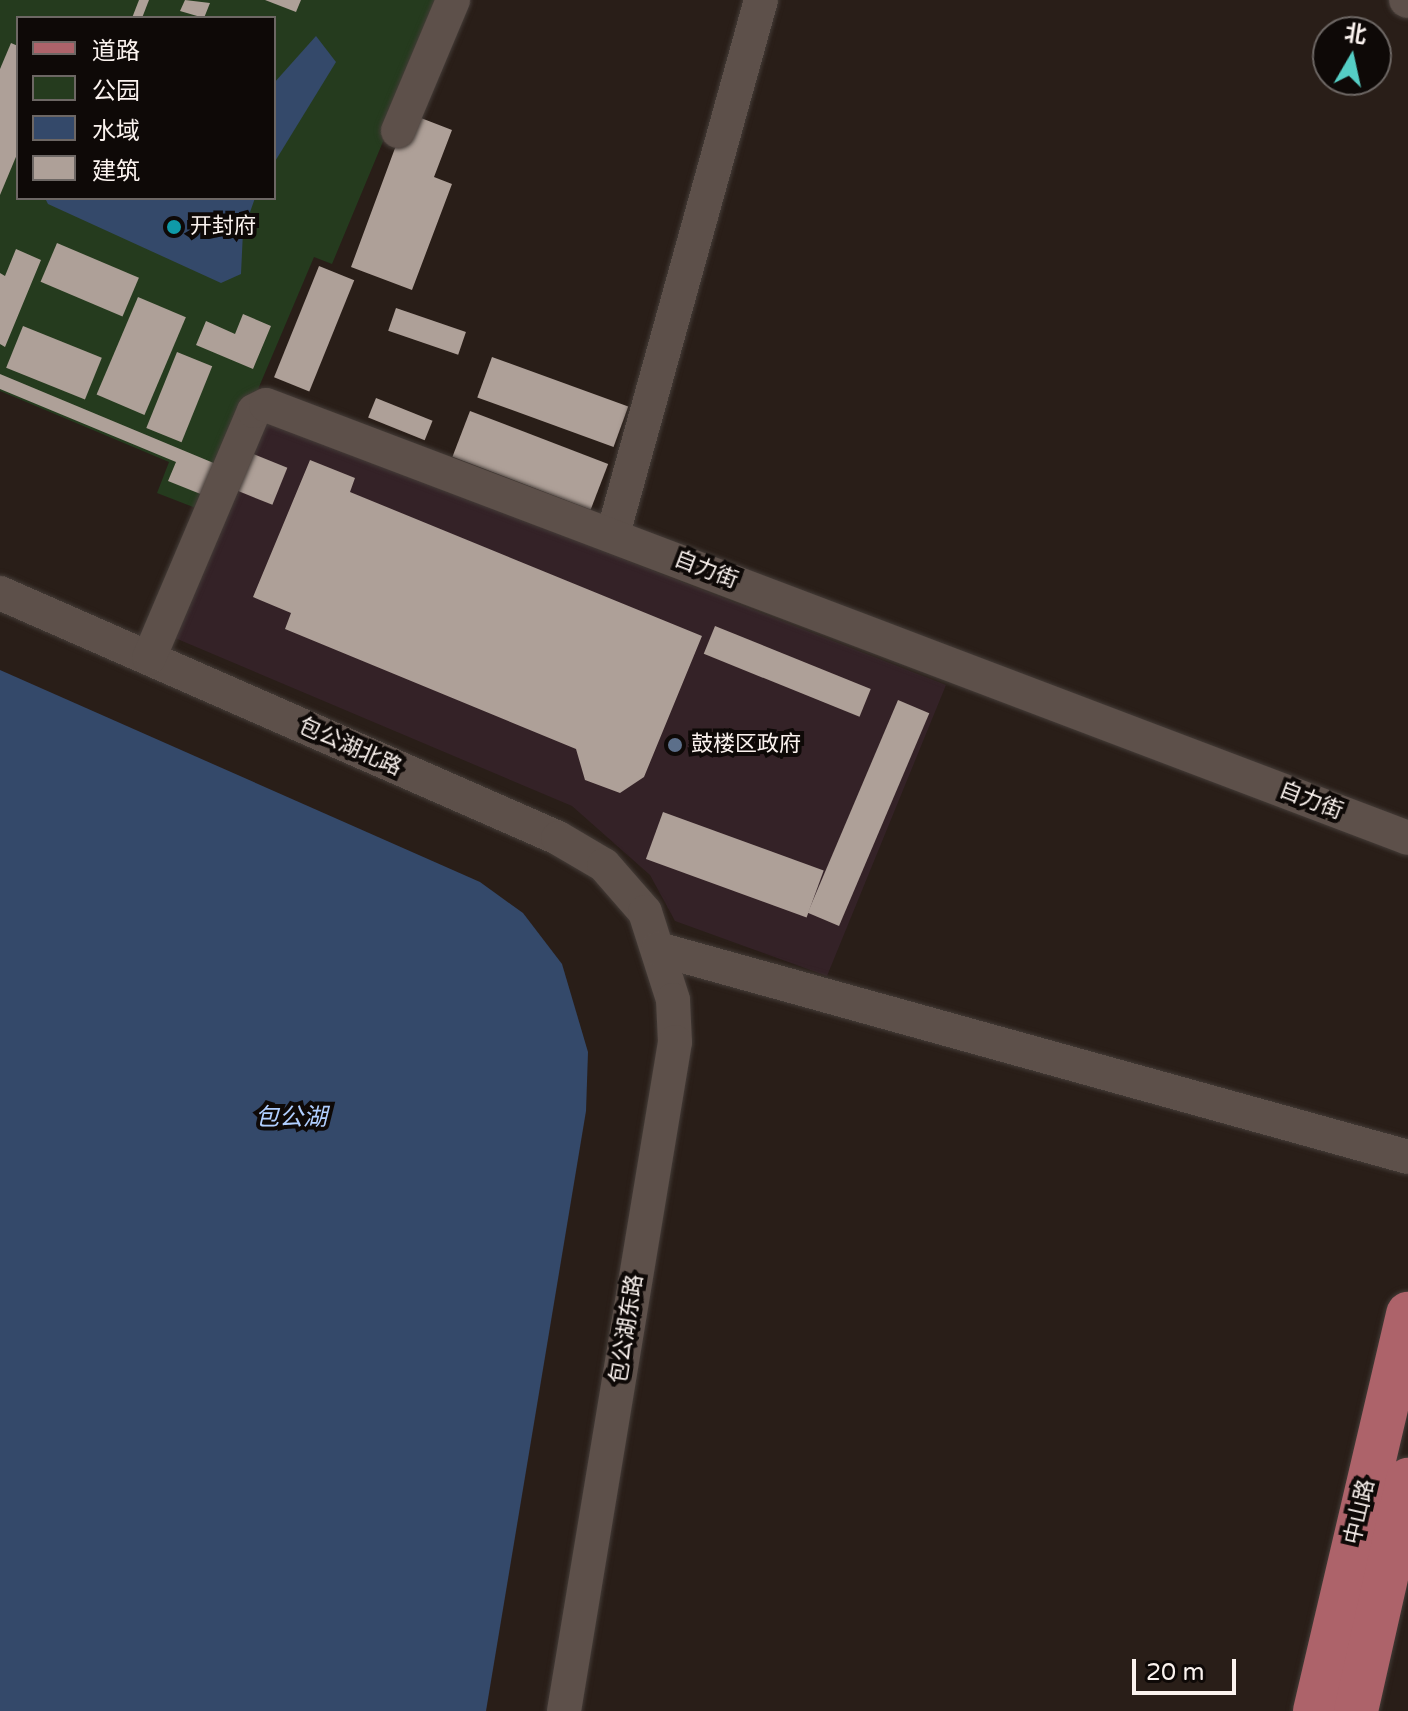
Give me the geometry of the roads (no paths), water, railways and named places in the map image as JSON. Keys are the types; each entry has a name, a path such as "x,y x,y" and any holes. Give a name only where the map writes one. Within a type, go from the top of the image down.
{"main road":[{"name":"中山路","path":"1315,1711 1408,1314"},
{"name":"中山路","path":"1356,1711 1408,1480"}],"street":[{"path":"398,131 453,0"},
{"path":"613,534 761,0"},
{"name":"自力街","path":"149,658 254,411 266,405 613,534 1408,838"},
{"name":"包公湖北路","path":"0,593 558,838 620,879 645,912 658,949"},
{"path":"658,949 1408,1157"},
{"name":"包公湖东路","path":"564,1711 675,1042 673,1000 658,949"}],"water":[{"path":"316,36 336,62 276,160 276,81"},
{"path":"46,200 254,200 243,232 241,274 221,283 48,204"},
{"name":"包公湖","path":"0,670 480,882 523,913 562,964 588,1052 586,1111 486,1711 0,1711"}],"place":[{"name":"开封府","path":"174,227"},
{"name":"鼓楼区政府","path":"675,745"}]}
